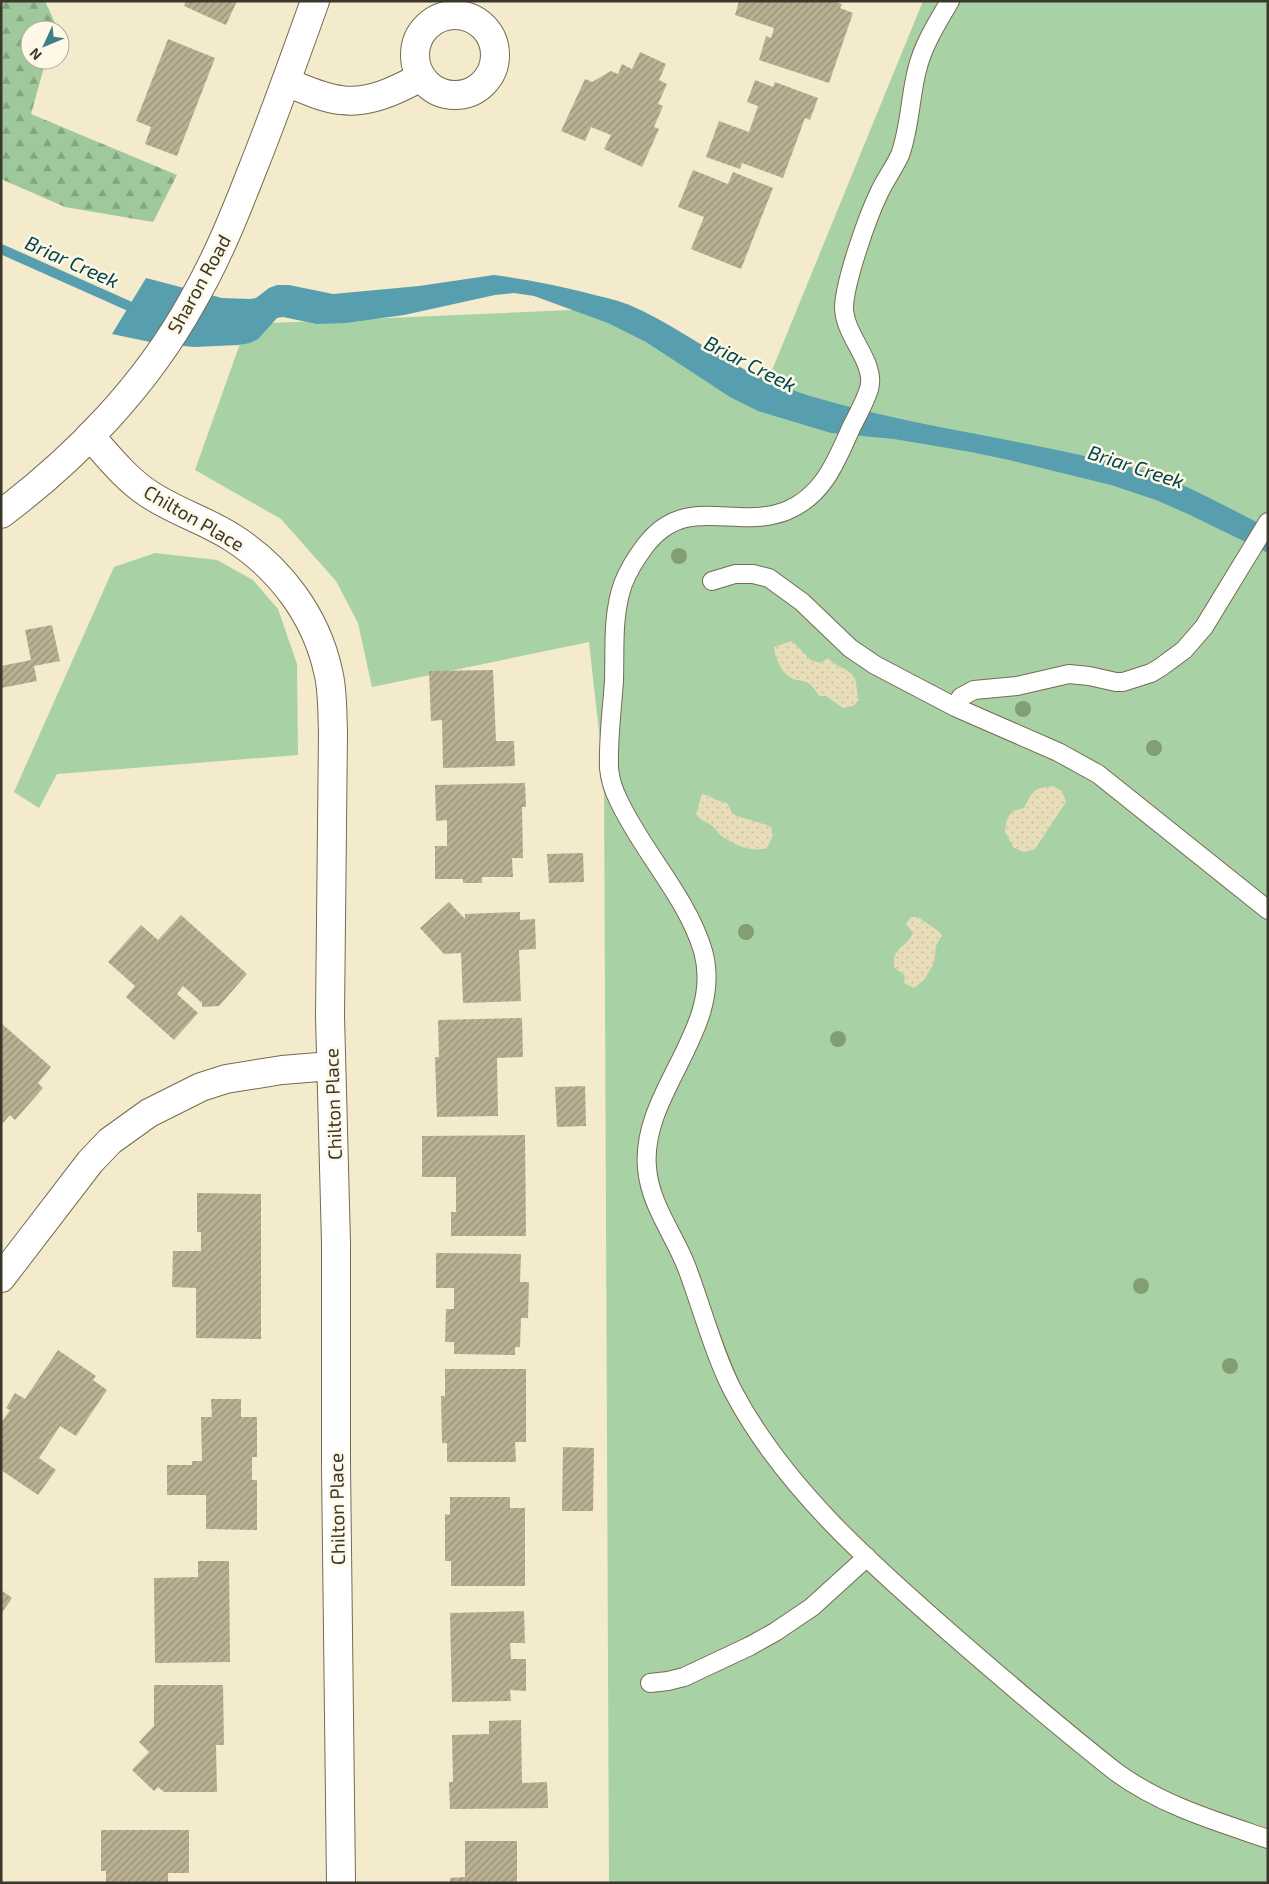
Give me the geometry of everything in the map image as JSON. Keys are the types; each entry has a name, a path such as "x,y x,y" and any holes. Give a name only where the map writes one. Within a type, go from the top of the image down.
{"street":[{"name":"Sharon Road","path":"1,514 45,480 90,436 151,365 192,304 231,224 315,1"},
{"path":"286,82 326,96 355,101 402,88 421,77"},
{"name":"Chilton Place","path":"90,436 125,473 149,494 233,538 254,552 289,588 303,610 315,630 329,673 332,702 331,1066 336,1243 336,1465 341,1883"},
{"path":"1,1278 90,1162 110,1141 138,1121 182,1096 226,1079 282,1070 331,1066"}],"lane":[{"path":"950,1 936,24 921,56 912,90 903,144 898,158 875,202 860,244 846,294 844,307 848,328 868,367 870,384 838,458 822,485 808,499 781,513 764,516 694,517 674,520 661,529 646,544 629,570 623,584 616,614 610,778 619,802 696,934 704,955 706,968 704,999 697,1023 659,1107 648,1139 646,1163 648,1176 654,1201 685,1264 731,1388 782,1467 833,1523 918,1605 1018,1692 1131,1783 1151,1795 1185,1810 1268,1839"},
{"path":"955,707 962,697 974,690 1027,685 1062,675 1088,676 1116,682 1134,679 1150,673 1172,660 1196,638 1214,612 1268,522"},
{"path":"712,581 735,574 753,574 769,578 802,602 839,638 875,666 955,707 1041,744 1098,774 1268,910"},
{"path":"650,1683 677,1679 691,1674 775,1632 812,1607 867,1557"}],"green space":[{"path":"1,1 45,1 54,20 20,20 20,70 43,70 31,114 177,175 153,222 65,207 1,179"},
{"path":"923,1 1268,1 1268,1883 609,1883 604,777 589,642 372,687 358,623 336,581 281,519 195,470 247,324 618,308 766,385"},
{"path":"155,553 217,560 253,580 278,609 297,664 298,755 57,774 39,808 14,792 114,567"}],"sand":[{"path":"792,641 811,660 820,663 828,658 834,664 850,672 855,679 859,700 853,706 843,708 826,696 819,696 807,682 796,680 787,675 778,662 774,647"},
{"path":"1053,786 1062,791 1066,802 1035,849 1024,852 1014,848 1005,832 1007,818 1013,811 1024,808 1034,791"},
{"path":"702,794 727,803 732,813 771,827 773,835 767,848 755,850 733,843 700,818 696,814"},
{"path":"911,917 919,917 942,935 936,946 934,963 924,980 914,988 904,983 905,976 894,967 895,955 913,933 906,924"}],"water":[{"path":"494,275 564,287 628,305 658,319 747,371 778,385 810,396 893,417 1103,460 1160,476 1268,528 1268,553 1156,500 1111,485 971,452 894,439 831,433 758,411 730,397 646,342 608,323 534,296 514,293 495,295 404,315 346,323 317,324 283,317 277,318 258,339 250,343 238,345 194,347 155,343 112,334 146,278 222,298 250,299 256,298 269,288 277,285 289,285 333,294 419,286"}],"building":[{"path":"186,1 237,1 226,25 184,6"},
{"path":"739,1 832,1 842,4 840,8 853,13 829,83 759,60 766,36 771,38 774,28 735,15"},
{"path":"168,39 215,58 177,156 145,144 151,127 136,121"},
{"path":"640,52 666,64 659,80 667,84 658,104 663,106 654,127 659,129 642,167 604,149 611,135 591,127 585,141 561,131 585,79 592,82 611,71 618,74 622,64 632,69"},
{"path":"755,80 773,87 775,82 818,98 810,120 805,118 783,178 742,163 740,169 706,157 719,121 749,132 758,106 747,102"},
{"path":"693,170 728,184 733,172 773,188 741,269 691,249 704,217 678,207"},
{"path":"52,625 60,661 34,666 37,681 1,688 1,666 31,660 25,630"},
{"path":"493,670 496,741 514,741 515,766 443,768 442,720 431,721 429,671"},
{"path":"525,783 526,807 522,807 523,858 512,858 513,877 482,877 482,883 463,883 463,879 435,879 435,846 447,846 447,820 436,821 435,785"},
{"path":"583,853 584,882 549,883 547,854"},
{"path":"449,902 465,919 465,914 520,912 520,920 535,919 536,949 519,950 521,1001 463,1003 461,953 444,954 420,928"},
{"path":"181,915 247,974 219,1006 202,1007 202,1003 183,986 177,994 198,1013 174,1040 126,997 135,986 108,962 141,925 158,940"},
{"path":"522,1018 523,1057 497,1058 498,1116 437,1117 435,1057 439,1057 438,1020"},
{"path":"1,1023 51,1067 38,1083 43,1088 15,1120 10,1115 1,1125"},
{"path":"585,1086 586,1126 557,1127 555,1087"},
{"path":"525,1135 526,1236 451,1236 451,1212 456,1212 456,1177 422,1177 422,1136"},
{"path":"197,1193 261,1194 261,1339 196,1338 196,1288 172,1287 173,1251 201,1251 201,1232 197,1232"},
{"path":"436,1253 521,1254 520,1282 529,1282 528,1318 521,1318 520,1347 515,1347 515,1355 454,1354 454,1342 445,1342 446,1309 454,1309 454,1288 436,1288"},
{"path":"58,1350 96,1376 93,1380 107,1390 76,1436 60,1426 39,1458 56,1470 38,1495 1,1470 1,1423 10,1410 6,1408 15,1393 25,1399"},
{"path":"445,1369 526,1369 526,1442 515,1442 516,1462 447,1462 447,1443 442,1443 441,1396 445,1396"},
{"path":"211,1399 241,1399 241,1417 257,1417 257,1457 252,1457 252,1480 257,1480 257,1530 206,1529 206,1495 167,1495 167,1465 192,1465 192,1461 202,1461 201,1417 212,1417"},
{"path":"563,1447 594,1448 593,1511 562,1511"},
{"path":"450,1497 510,1497 510,1508 525,1508 525,1586 451,1586 451,1561 445,1561 445,1514 450,1515"},
{"path":"198,1561 229,1561 230,1662 155,1663 154,1578 198,1577"},
{"path":"1,1590 12,1598 1,1614"},
{"path":"524,1611 525,1643 510,1643 511,1659 526,1659 526,1691 510,1690 511,1701 452,1702 450,1613"},
{"path":"154,1685 223,1685 224,1745 216,1745 217,1792 164,1792 158,1787 154,1791 132,1770 149,1752 139,1742 154,1726"},
{"path":"521,1720 522,1783 547,1782 548,1808 450,1809 449,1782 453,1782 452,1735 489,1734 489,1721"},
{"path":"101,1830 189,1830 189,1873 168,1873 168,1883 106,1883 106,1871 101,1871"},
{"path":"465,1841 517,1841 517,1883 450,1883 450,1878 465,1877"}],"waterway":[{"name":"Briar Creek","path":"1,249 129,306"}]}
